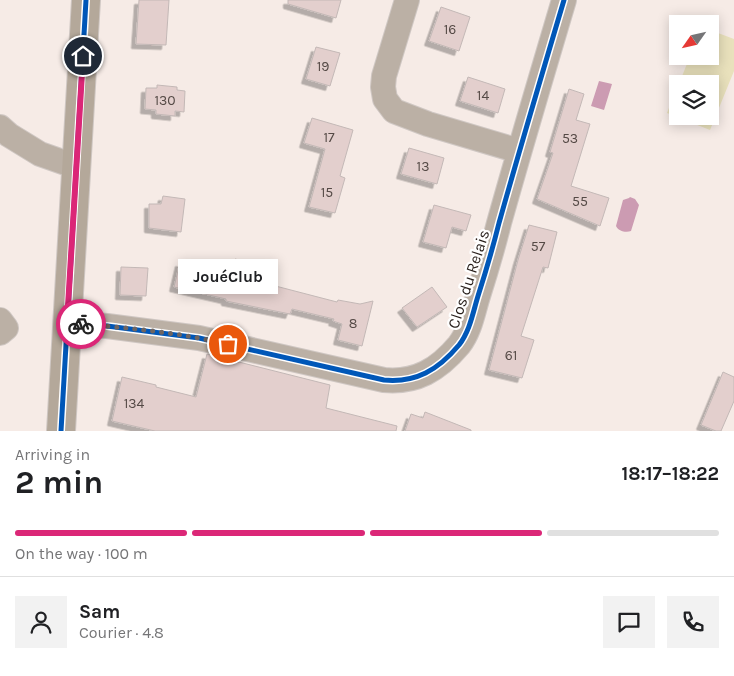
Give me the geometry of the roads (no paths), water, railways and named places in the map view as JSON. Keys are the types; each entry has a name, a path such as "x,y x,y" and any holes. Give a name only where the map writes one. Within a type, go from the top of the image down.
{"main road":[{"path":"61,431 86,0"}],"street":[{"path":"407,0 384,81 385,99 394,111 428,124 519,151"},
{"name":"Clos du Relais","path":"67,323 107,326 200,338 384,380 406,380 431,370 460,344 469,326 564,0"},
{"path":"0,127 9,135 40,154 77,167"},
{"path":"0,320 6,328 0,333"}],"place":[{"name":"JouéClub","path":"228,344"}]}
